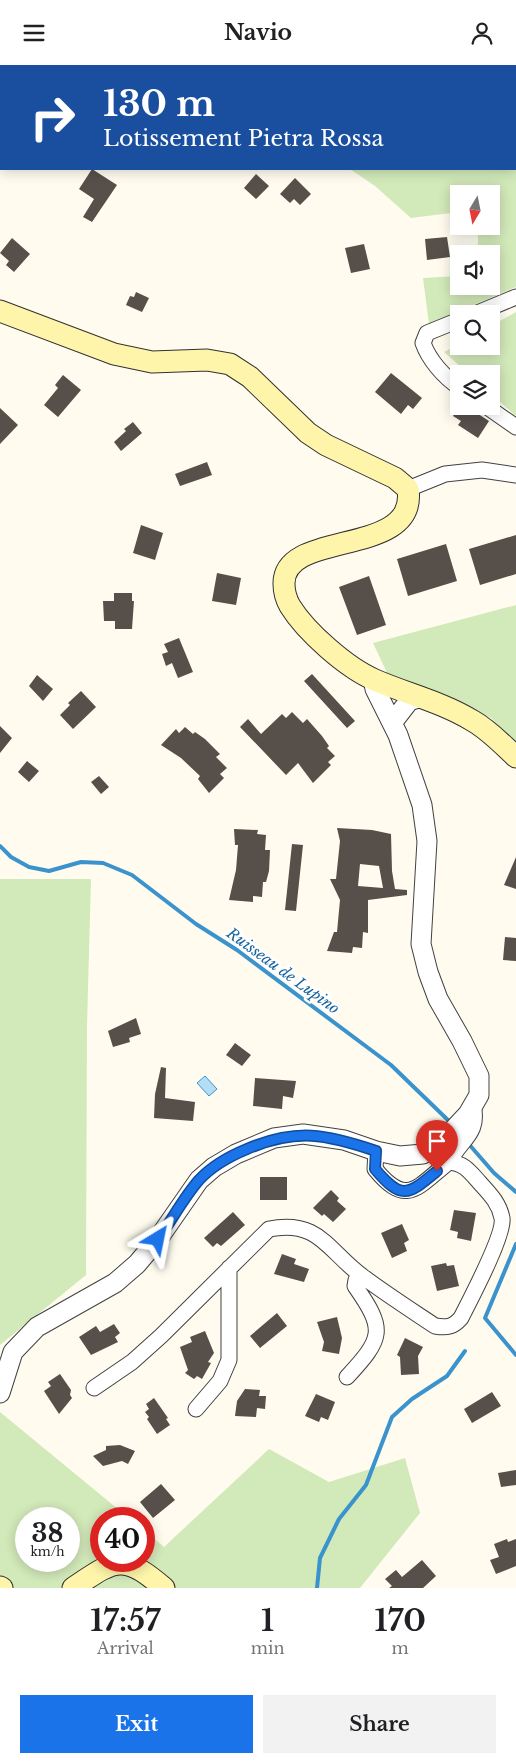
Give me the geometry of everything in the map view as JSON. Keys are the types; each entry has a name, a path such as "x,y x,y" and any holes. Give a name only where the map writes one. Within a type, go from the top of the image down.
{"main road":[{"path":"0,311 114,354 152,363 207,359 230,364 250,377 308,433 326,445 395,478 408,489 410,502 404,515 394,524 369,535 299,557 288,567 284,579 284,590 288,603 297,617 337,655 373,679 421,697 472,720 493,735 516,757"},
{"path":"73,1588 106,1565 125,1564 145,1572 164,1588"}],"street":[{"path":"497,305 516,297"},
{"path":"450,324 427,333 423,343 427,354 450,380"},
{"path":"499,415 516,427"},
{"path":"408,489 445,474 482,470 516,475"},
{"path":"373,679 375,689 392,723 422,805 427,841 421,944 438,999 479,1076 479,1095 450,1144 449,1162 417,1188 406,1191 396,1190 389,1185 375,1169 376,1151"},
{"path":"392,723 409,701 421,697"},
{"path":"0,1393 13,1352 36,1327 116,1283 137,1264 158,1239 199,1180 214,1167 236,1154 274,1138 303,1135 344,1141 400,1156 423,1154 450,1144 472,1132 476,1118 470,1109"},
{"path":"94,1387 132,1362 161,1336 269,1229 287,1225 311,1232 330,1245 361,1275 435,1326 446,1328 455,1325 461,1318 498,1236 502,1220 497,1202 465,1165 449,1162"},
{"path":"196,1409 220,1381 229,1360 229,1268"},
{"path":"347,1377 371,1352 378,1335 372,1311 355,1286 356,1280 361,1275"}],"green space":[{"path":"351,170 516,170 516,287 500,294 500,245 478,245 478,235 500,235 500,185 450,185 450,213 411,218 375,186"},
{"path":"450,276 450,295 497,295 474,305 450,305 450,315 429,324 423,278"},
{"path":"516,312 516,416 500,402 500,365 459,365 444,352 450,349 450,355 500,355 500,321"},
{"path":"516,605 516,744 491,718 389,677 373,643"},
{"path":"0,879 91,879 87,1026 86,1275 0,1345"},
{"path":"0,1412 115,1507 90,1507 90,1572 155,1572 155,1539 164,1547 269,1449 329,1482 405,1458 420,1513 360,1588 0,1588"}],"water":[{"path":"205,1076 217,1089 209,1096 197,1083"}],"building":[{"path":"91,170 117,185 92,222 83,217 94,199 79,189"},
{"path":"256,174 269,186 256,199 244,188"},
{"path":"295,178 311,194 300,205 294,199 290,203 280,194"},
{"path":"447,237 450,257 427,260 425,239"},
{"path":"12,238 30,254 14,272 6,265 9,261 0,253"},
{"path":"364,244 370,269 351,273 345,248"},
{"path":"136,292 149,298 142,312 126,305 130,296 134,297"},
{"path":"391,373 422,398 413,409 408,405 401,414 375,392"},
{"path":"63,375 81,390 58,417 44,405 58,388 55,385"},
{"path":"0,408 18,425 0,444"},
{"path":"480,415 489,421 478,438 458,425 461,421 453,416"},
{"path":"133,422 142,433 121,451 114,442 126,431 124,429"},
{"path":"207,462 212,475 180,486 175,474"},
{"path":"141,525 163,533 155,560 133,553"},
{"path":"516,535 516,574 480,585 469,549"},
{"path":"446,544 457,581 408,596 397,559"},
{"path":"217,573 241,578 236,605 212,601"},
{"path":"369,576 386,625 357,635 339,587"},
{"path":"114,593 132,593 132,601 134,601 132,629 115,629 115,621 104,621 103,601 114,601"},
{"path":"179,638 193,672 178,678 172,663 166,666 162,654 168,652 164,644"},
{"path":"312,674 355,721 347,728 304,681"},
{"path":"37,675 53,689 43,701 29,686"},
{"path":"81,691 96,707 73,729 60,715 70,705 68,703"},
{"path":"292,712 303,723 307,719 322,736 329,746 327,748 335,756 328,762 331,765 313,783 298,763 286,775 240,727 248,719 261,734 282,714 286,718"},
{"path":"0,726 12,738 0,753"},
{"path":"185,727 193,734 195,732 205,739 220,754 216,757 227,768 220,774 224,778 209,793 198,779 200,776 181,758 161,745 176,729 179,733"},
{"path":"27,761 39,771 29,782 18,772"},
{"path":"99,776 109,787 101,794 91,782"},
{"path":"337,828 372,830 391,834 392,871 395,889 407,890 407,895 368,900 368,933 363,932 362,948 353,947 352,953 327,951 334,932 337,932 340,900 330,879 336,879 340,841","holes":["360,864 379,866 383,888 358,886"]},
{"path":"234,829 258,830 257,834 266,835 265,850 270,850 269,871 266,882 263,882 262,897 253,896 253,902 229,900 236,870 238,845 235,845"},
{"path":"292,844 303,845 296,911 285,910"},
{"path":"516,857 516,889 504,885"},
{"path":"505,937 516,938 516,961 503,960"},
{"path":"136,1018 141,1034 129,1038 130,1042 113,1047 108,1031"},
{"path":"235,1043 251,1055 242,1066 226,1055"},
{"path":"161,1067 166,1068 165,1098 195,1102 193,1121 154,1118 155,1094"},
{"path":"255,1078 296,1081 293,1098 283,1096 282,1109 253,1106"},
{"path":"260,1177 287,1177 287,1200 260,1200"},
{"path":"331,1190 339,1198 337,1201 346,1209 333,1222 313,1208"},
{"path":"454,1210 476,1213 471,1241 457,1238 458,1232 450,1230"},
{"path":"233,1212 245,1225 221,1246 217,1243 213,1247 204,1238"},
{"path":"402,1224 409,1240 404,1243 407,1251 392,1258 381,1233"},
{"path":"282,1254 296,1259 294,1264 309,1269 304,1282 274,1274"},
{"path":"446,1263 447,1266 454,1265 459,1286 437,1291 431,1266"},
{"path":"277,1313 287,1326 260,1348 250,1336"},
{"path":"337,1317 342,1338 339,1354 322,1351 324,1342 317,1322"},
{"path":"114,1324 120,1333 115,1337 118,1342 91,1355 79,1337 96,1326 100,1332"},
{"path":"205,1331 214,1353 208,1362 211,1363 202,1379 197,1376 194,1379 185,1373 188,1370 180,1347 192,1342 190,1337"},
{"path":"405,1338 423,1347 418,1356 419,1374 401,1375 400,1357 397,1355"},
{"path":"60,1374 71,1390 70,1395 72,1398 59,1414 44,1391 51,1386 48,1382"},
{"path":"245,1389 260,1390 259,1396 266,1396 265,1409 257,1408 256,1417 235,1416 237,1401"},
{"path":"492,1392 501,1406 472,1423 464,1409"},
{"path":"316,1394 335,1402 328,1420 321,1417 319,1422 305,1416"},
{"path":"154,1398 168,1418 166,1419 170,1425 157,1434 147,1419 149,1417 145,1412 149,1409 146,1404"},
{"path":"120,1445 135,1451 128,1464 122,1461 103,1466 93,1456 106,1450 106,1446"},
{"path":"516,1470 516,1485 501,1487 498,1473"},
{"path":"161,1484 175,1500 155,1516 155,1507 144,1507 140,1502"},
{"path":"507,1539 508,1542 516,1539 516,1566 496,1574 490,1560 499,1557 494,1544"},
{"path":"422,1560 436,1576 423,1588 389,1588 392,1586 385,1579 396,1570 402,1577"}],"waterway":[{"name":"Ruisseau de Lupino","path":"0,846 11,857 29,867 49,871 81,862 103,863 132,875 196,924 237,950 391,1065 451,1123"},
{"name":"Ruisseau de Lupino","path":"467,1142 494,1173 516,1192"},
{"path":"516,1244 485,1318 516,1355"},
{"path":"317,1588 320,1558 339,1519 366,1485 392,1417 412,1399 447,1376 465,1351"}],"route":[{"path":"158,1239 199,1180 214,1167 236,1154 274,1138 303,1135 344,1141 376,1151 375,1169 396,1190 406,1191 417,1188 437,1171"}]}
